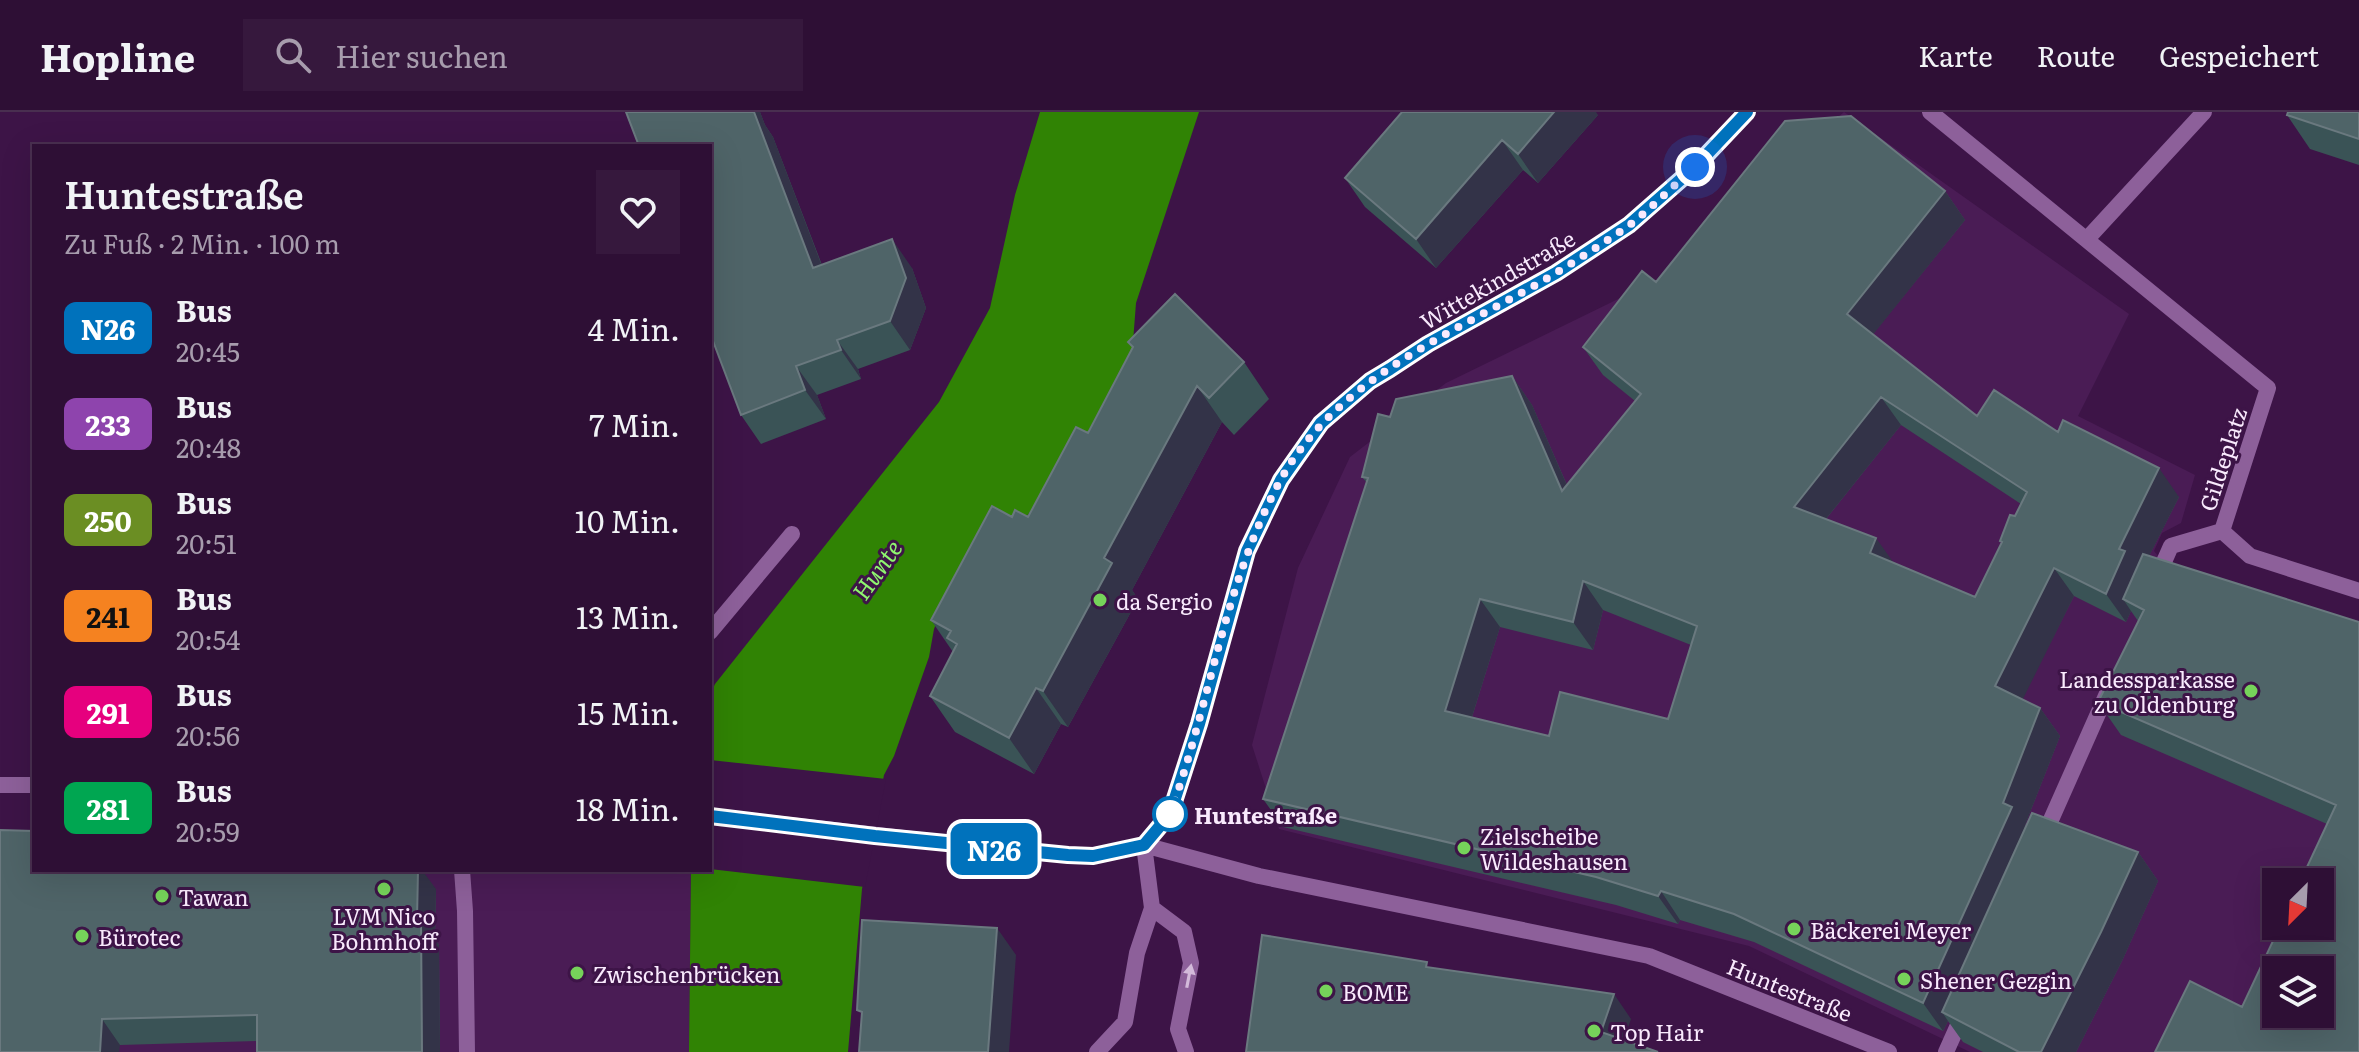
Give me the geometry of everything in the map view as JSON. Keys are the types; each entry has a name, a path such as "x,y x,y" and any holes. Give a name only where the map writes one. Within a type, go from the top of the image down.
{"street":[{"name":"Wittekindstraße","path":"1144,845 1170,814 1199,724 1247,551 1281,480 1321,423 1370,381 1556,273 1629,225 1695,167 1747,112"},
{"name":"Gildeplatz","path":"1930,112 2268,388 2222,531 2250,556 2359,591"},
{"path":"2087,239 2204,112"},
{"path":"2147,601 2171,546 2222,531"},
{"path":"712,630 792,534"},
{"path":"2036,853 2117,670"},
{"path":"0,785 32,785"},
{"name":"Huntestraße","path":"712,816 875,836 1093,856 1144,845 1259,876 1649,956 1889,1052"},
{"path":"1097,1052 1125,1022 1137,953 1152,908 1144,845"},
{"path":"462,872 467,1052"},
{"path":"1152,908 1184,932 1188,947 1191,963 1178,1029 1186,1052"},
{"path":"1946,1052 1972,995"}],"shaded area":[{"path":"1844,112 2129,314 2078,416 2195,475 2181,523 2162,533 2154,551 2185,588 2359,645 2359,1052 1970,1052 1749,946 1279,829 1252,745 1298,568 1350,457 1446,383 1657,280"},
{"path":"34,872 691,872 689,1052 0,1052"}],"water":[{"name":"Hunte","path":"1040,112 1199,112 1136,303 1131,368 1118,407 1020,524 945,602 934,629 929,657 894,756 884,775 862,889 848,1052 689,1052 691,872 712,872 712,691 939,402 990,308 1015,195"}],"pier":[{"path":"712,760 886,779 865,887 712,869"}],"building":[{"path":"626,112 754,112 813,268 892,239 906,278 890,321 837,340 841,350 796,366 805,390 741,415 712,338 712,144 638,144"},
{"path":"1402,112 1554,112 1518,154 1502,140 1416,239 1345,178"},
{"path":"2288,112 2359,112 2359,139 2287,115"},
{"path":"1851,116 1945,191 1847,314 1977,416 1994,390 2058,432 2063,420 2159,468 2119,549 2125,551 2106,594 2054,568 1995,686 2040,708 2003,803 2012,807 1923,1003 1734,914 1661,891 1658,896 1596,877 1263,799 1368,478 1362,477 1378,414 1390,417 1396,399 1512,376 1562,491 1641,394 1583,347 1642,271 1656,282 1785,121","holes":["1881,397 2027,492 2015,516 2010,515 2002,542 1975,597 1870,553 1876,538 1794,507","1583,581 1697,626 1668,719 1560,692 1549,736 1445,711 1480,599 1573,622"]},
{"path":"1175,294 1244,362 1209,398 1197,386 1104,558 1112,563 1043,691 1036,688 1009,738 930,696 957,644 947,638 951,631 931,620 992,506 1012,517 1015,510 1028,517 1076,427 1088,433 1133,347 1128,342"},
{"path":"2143,554 2359,622 2359,1052 2155,1052 2190,981 2242,1007 2262,964 2262,1028 2334,1028 2334,956 2266,956 2273,940 2334,940 2334,868 2307,868 2336,805 2098,702 2144,610 2123,599"},
{"path":"2032,813 2138,852 2041,1052 2019,1052 1942,1012"},
{"path":"0,830 32,831 32,872 418,872 422,1052 257,1052 257,1015 102,1019 100,1052 0,1052"},
{"path":"862,920 997,928 988,1052 859,1052 862,1012 857,1010"},
{"path":"1262,935 1427,962 1426,967 1614,994 1601,1032 1658,1052 1246,1052"}],"bus line":[{"name":"N26","path":"712,816 1068,855 1093,856 1144,845 1170,814 1199,724 1247,551 1281,480 1321,423 1370,381 1428,344 1556,273 1629,225 1695,167 1747,112"}],"place":[{"name":"da Sergio","path":"1100,600"},
{"name":"Landessparkasse zu Oldenburg","path":"2251,691"},
{"name":"Huntestraße","path":"1170,814"},
{"name":"Zielscheibe Wildeshausen","path":"1464,848"},
{"name":"LVM Nico Bohmhoff","path":"384,889"},
{"name":"Tawan","path":"162,896"},
{"name":"Bäckerei Meyer","path":"1794,929"},
{"name":"Bürotec","path":"82,936"},
{"name":"Zwischenbrücken","path":"577,973"},
{"name":"Shener Gezgin","path":"1904,979"},
{"name":"BOME","path":"1326,991"},
{"name":"Top Hair","path":"1594,1031"}],"route":[{"path":"1170,814 1199,724 1247,551 1281,480 1321,423 1370,381 1428,344 1556,273 1629,225 1695,167"}]}
